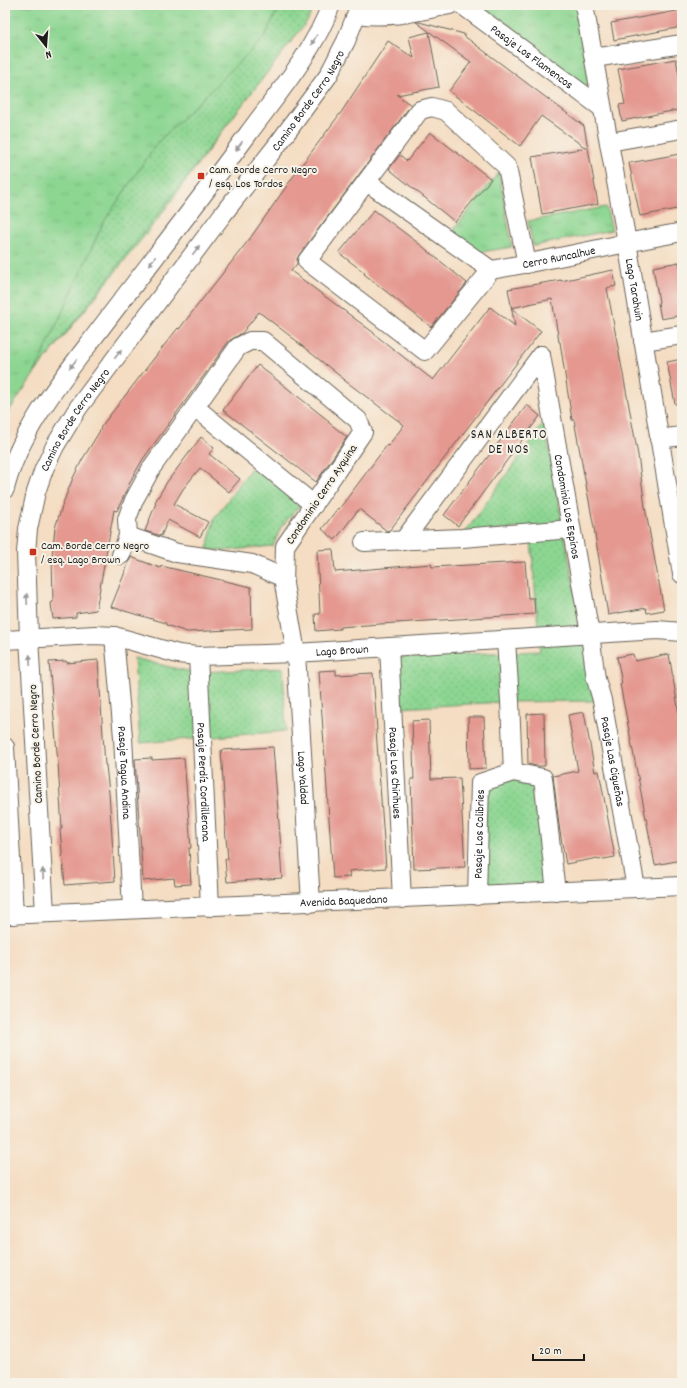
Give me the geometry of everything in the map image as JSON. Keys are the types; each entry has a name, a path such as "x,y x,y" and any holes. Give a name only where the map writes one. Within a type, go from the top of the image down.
{"street":[{"path":"5,489 17,456 30,428 62,379 194,207 292,74 312,43 331,5"},
{"path":"358,10 371,16 386,16 450,5"},
{"name":"Pasaje Los Flamencos","path":"462,5 602,108"},
{"name":"Lago Tarahuin","path":"584,5 627,242 660,439 679,534 682,574"},
{"name":"Camino Borde Cerro Negro","path":"45,913 29,638 26,552 28,529 36,492 54,446 82,402 328,76 340,53 358,10"},
{"path":"594,58 682,44"},
{"path":"368,182 491,270 425,351 307,261 368,182 420,110 432,107 446,111 507,167 527,264"},
{"path":"608,142 682,129"},
{"name":"Cerro Runcalhue","path":"491,270 682,232"},
{"path":"643,341 682,335"},
{"name":"Condominio Cerro Ayquina","path":"195,407 238,347 250,340 263,341 358,420 363,432 285,546 284,584 296,652"},
{"name":"Condominio Los Espinos","path":"403,541 541,355 590,634"},
{"path":"121,555 128,536 127,520 134,500 152,467 195,407 314,505"},
{"path":"660,439 682,436"},
{"path":"364,542 462,538 571,529"},
{"path":"128,536 177,553 252,564 284,578"},
{"name":"Lago Brown","path":"5,640 95,635 114,636 178,654 198,656 389,647 657,630 682,632"},
{"name":"Pasaje Las Cigueñas","path":"590,634 596,679 602,700 636,888"},
{"name":"Pasaje Tagua Andina","path":"114,636 123,737 132,910"},
{"path":"506,640 513,772"},
{"name":"Pasaje Los Chirihues","path":"389,647 402,899"},
{"name":"Lago Yaldad","path":"296,652 311,903"},
{"name":"Pasaje Perdíz Cordillerana","path":"198,656 210,907"},
{"path":"5,747 10,915"},
{"name":"Pasaje Los Colibries","path":"477,896 480,783 513,772 543,778 556,892"},
{"name":"Avenida Baquedano","path":"10,915 682,886"}],"green space":[{"path":"5,5 301,5 269,68 157,220 34,374 5,417"},
{"path":"280,5 314,5 308,20 34,374 103,223 157,143 264,38"},
{"path":"483,5 577,5 592,91 484,12"},
{"path":"499,172 512,247 475,253 452,232"},
{"path":"606,207 612,230 533,246 528,221"},
{"path":"544,422 595,701 504,702 399,708 393,657 540,651 530,527 464,534"},
{"path":"252,467 301,504 281,527 273,546 222,551 207,549 214,519"},
{"path":"134,658 182,670 202,672 283,668 286,731 140,743"},
{"path":"543,778 556,892 477,896 480,783"}],"building":[{"path":"682,10 682,27 614,40 611,23"},
{"path":"416,22 464,34 464,36 584,126 598,204 542,214 532,157 586,148 541,116 520,146 449,91 471,62"},
{"path":"429,32 439,87 397,95 411,105 299,255 297,264 291,271 374,333 433,380 490,307 515,326 512,309 541,331 390,530 387,531 359,509 335,540 322,529 404,425 344,380 259,312 242,333 229,341 143,459 132,478 117,511 114,510 96,610 76,613 76,617 53,619 51,603 53,602 52,556 55,528 73,478 101,429 100,428 251,237 295,174 342,111 388,41 414,58 409,37"},
{"path":"676,59 682,91 682,109 622,121 619,105 625,104 618,69"},
{"path":"430,132 491,179 455,222 389,169 400,155 407,161"},
{"path":"680,154 682,166 682,208 640,216 629,163"},
{"path":"374,210 422,246 467,283 431,327 339,253"},
{"path":"679,262 682,279 682,315 661,319 653,267"},
{"path":"613,270 616,286 607,288 638,455 645,507 664,610 647,613 646,608 608,615 594,528 574,420 572,420 552,299 512,308 508,289 561,281"},
{"path":"682,359 682,404 675,404 667,362"},
{"path":"258,365 347,437 316,482 223,410"},
{"path":"527,405 540,416 458,526 444,515"},
{"path":"201,437 214,448 209,454 240,479 229,492 200,468 183,489 174,504 208,522 200,537 168,520 161,536 145,531 156,503 155,502 167,482"},
{"path":"333,549 335,572 431,564 432,567 525,562 528,598 534,598 535,614 340,627 340,629 316,631 315,614 320,614 317,550"},
{"path":"131,557 160,568 161,566 251,587 252,629 187,632 166,625 166,623 111,607"},
{"path":"633,654 635,661 669,654 682,732 682,860 655,865 620,684 622,684 617,657"},
{"path":"98,660 115,881 65,885 60,829 62,829 58,763 49,662 66,661 67,663"},
{"path":"336,670 336,675 373,673 386,868 349,871 350,877 333,878 319,671"},
{"path":"584,712 595,772 599,771 615,857 598,860 598,858 566,864 560,832 553,776 578,771 568,715"},
{"path":"544,713 545,766 536,766 528,764 527,714"},
{"path":"468,717 484,717 486,768 469,769"},
{"path":"429,720 431,779 460,778 465,867 414,869 411,779 414,779 412,721"},
{"path":"273,747 282,878 227,882 225,859 228,859 221,750"},
{"path":"152,758 152,760 184,758 191,848 189,848 191,884 175,885 174,878 143,881 135,759"}],"place":[{"name":"Cam. Borde Cerro Negro / esq. Los Tordos","path":"201,176"},
{"name":"Cam. Borde Cerro Negro / esq. Lago Brown","path":"33,552"}],"district":[{"name":"SAN ALBERTO DE NOS","path":"509,440"}]}
